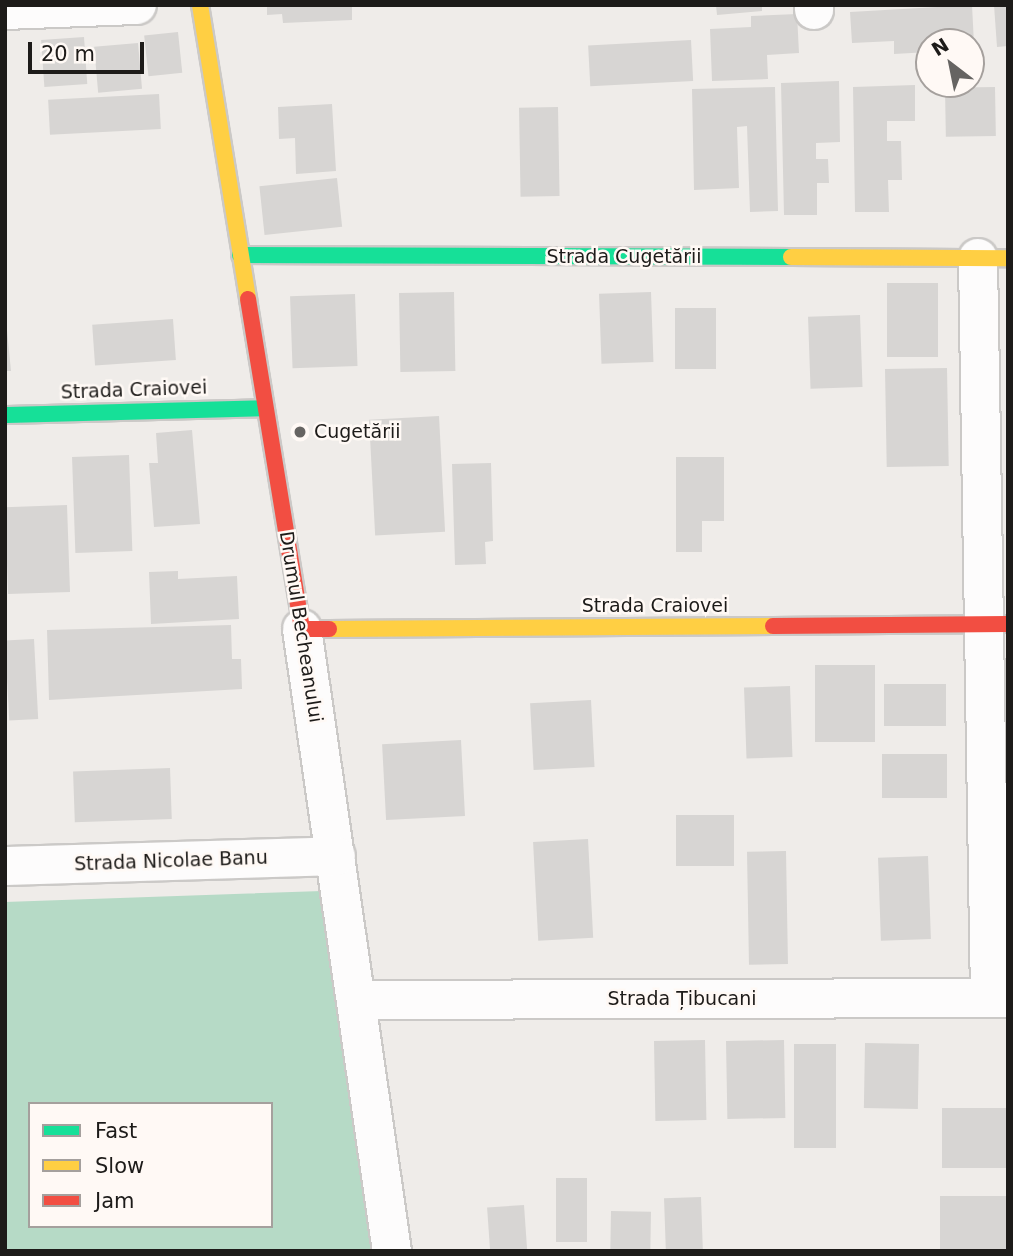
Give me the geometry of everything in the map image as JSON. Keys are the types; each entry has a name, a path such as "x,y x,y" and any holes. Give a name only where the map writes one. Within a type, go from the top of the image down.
{"street":[{"path":"5,10 136,5"},
{"name":"Drumul Becheanului","path":"200,5 337,856 392,1251"},
{"name":"Strada Cugetării","path":"240,256 993,258"},
{"path":"993,258 999,998"},
{"name":"Strada Craiovei","path":"5,415 264,408"},
{"name":"Strada Craiovei","path":"302,629 995,624"},
{"name":"Strada Nicolae Banu","path":"5,866 337,856"},
{"name":"Strada Țibucani","path":"357,1000 999,998"}],"green space":[{"path":"322,891 383,1251 5,1251 5,902"}],"building":[{"path":"267,5 352,5 352,20 283,23 282,14 267,15"},
{"path":"716,5 762,5 762,11 717,15"},
{"path":"972,5 973,28 915,28 915,53 894,54 894,41 852,43 850,12"},
{"path":"994,5 1008,5 1008,46 997,47"},
{"path":"797,14 799,53 767,55 768,79 712,81 710,29 751,27 751,16"},
{"path":"178,32 182,73 148,76 144,36"},
{"path":"84,37 87,84 44,87 41,40"},
{"path":"691,40 693,81 590,86 588,45"},
{"path":"138,43 142,89 98,93 94,47"},
{"path":"839,81 840,142 816,143 816,159 828,159 829,183 817,183 817,215 784,215 781,83"},
{"path":"915,85 915,121 887,121 887,141 901,141 902,180 888,180 889,212 855,212 853,87"},
{"path":"775,87 778,211 750,212 747,126 737,127 739,188 694,190 692,89"},
{"path":"985,87 995,87 996,136 946,137 945,98 985,98"},
{"path":"159,94 161,129 50,135 48,100"},
{"path":"332,104 336,171 296,174 295,138 279,139 278,107"},
{"path":"558,107 560,196 521,197 519,108"},
{"path":"337,178 342,227 265,235 259,186"},
{"path":"887,283 938,283 938,357 887,357"},
{"path":"454,292 455,371 400,372 399,293"},
{"path":"651,292 653,362 601,364 599,294"},
{"path":"355,294 358,366 293,368 290,296"},
{"path":"675,308 716,308 716,369 675,369"},
{"path":"5,310 11,371 5,371"},
{"path":"860,315 863,387 811,389 808,317"},
{"path":"173,319 176,360 95,366 92,325"},
{"path":"947,368 949,466 887,467 885,369"},
{"path":"439,416 445,532 375,536 369,420"},
{"path":"192,430 200,524 154,527 149,463 158,463 156,433"},
{"path":"129,455 132,551 75,553 72,457"},
{"path":"676,457 724,457 724,521 702,521 702,552 676,552"},
{"path":"491,463 493,541 485,542 486,564 455,565 452,464"},
{"path":"67,505 70,592 8,594 5,507"},
{"path":"178,571 178,579 237,576 239,619 151,624 149,572"},
{"path":"231,625 232,659 241,659 242,689 49,700 47,630"},
{"path":"34,639 38,719 9,720 5,641"},
{"path":"815,665 875,665 875,742 815,742"},
{"path":"884,684 946,684 946,726 884,726"},
{"path":"790,686 792,757 747,759 744,688"},
{"path":"591,700 595,767 534,770 530,703"},
{"path":"461,740 465,816 386,820 382,744"},
{"path":"882,754 947,754 947,798 882,798"},
{"path":"170,768 172,819 75,822 73,771"},
{"path":"676,815 734,815 734,866 676,866"},
{"path":"588,839 593,938 538,941 533,842"},
{"path":"786,851 788,964 749,965 747,852"},
{"path":"928,856 931,939 881,941 878,858"},
{"path":"705,1040 706,1120 655,1121 654,1041"},
{"path":"784,1040 785,1118 727,1119 726,1041"},
{"path":"865,1043 919,1044 918,1109 864,1108"},
{"path":"794,1044 836,1044 836,1148 794,1148"},
{"path":"942,1108 1008,1108 1008,1168 942,1168"},
{"path":"556,1178 587,1178 587,1242 556,1242"},
{"path":"940,1196 1008,1196 1008,1251 940,1251"},
{"path":"701,1197 703,1251 666,1251 664,1198"},
{"path":"524,1205 527,1251 490,1251 487,1208"},
{"path":"611,1211 651,1212 650,1251 610,1251"}],"traffic: fast":[{"path":"240,255 791,257"},
{"path":"5,415 264,408"}],"traffic: slow":[{"path":"200,5 248,299"},
{"path":"791,257 1008,258"},
{"path":"329,629 773,626"}],"traffic: jam":[{"path":"248,299 302,629 329,629"},
{"path":"773,626 1008,624"}],"place":[{"name":"Cugetării","path":"300,432"}]}
